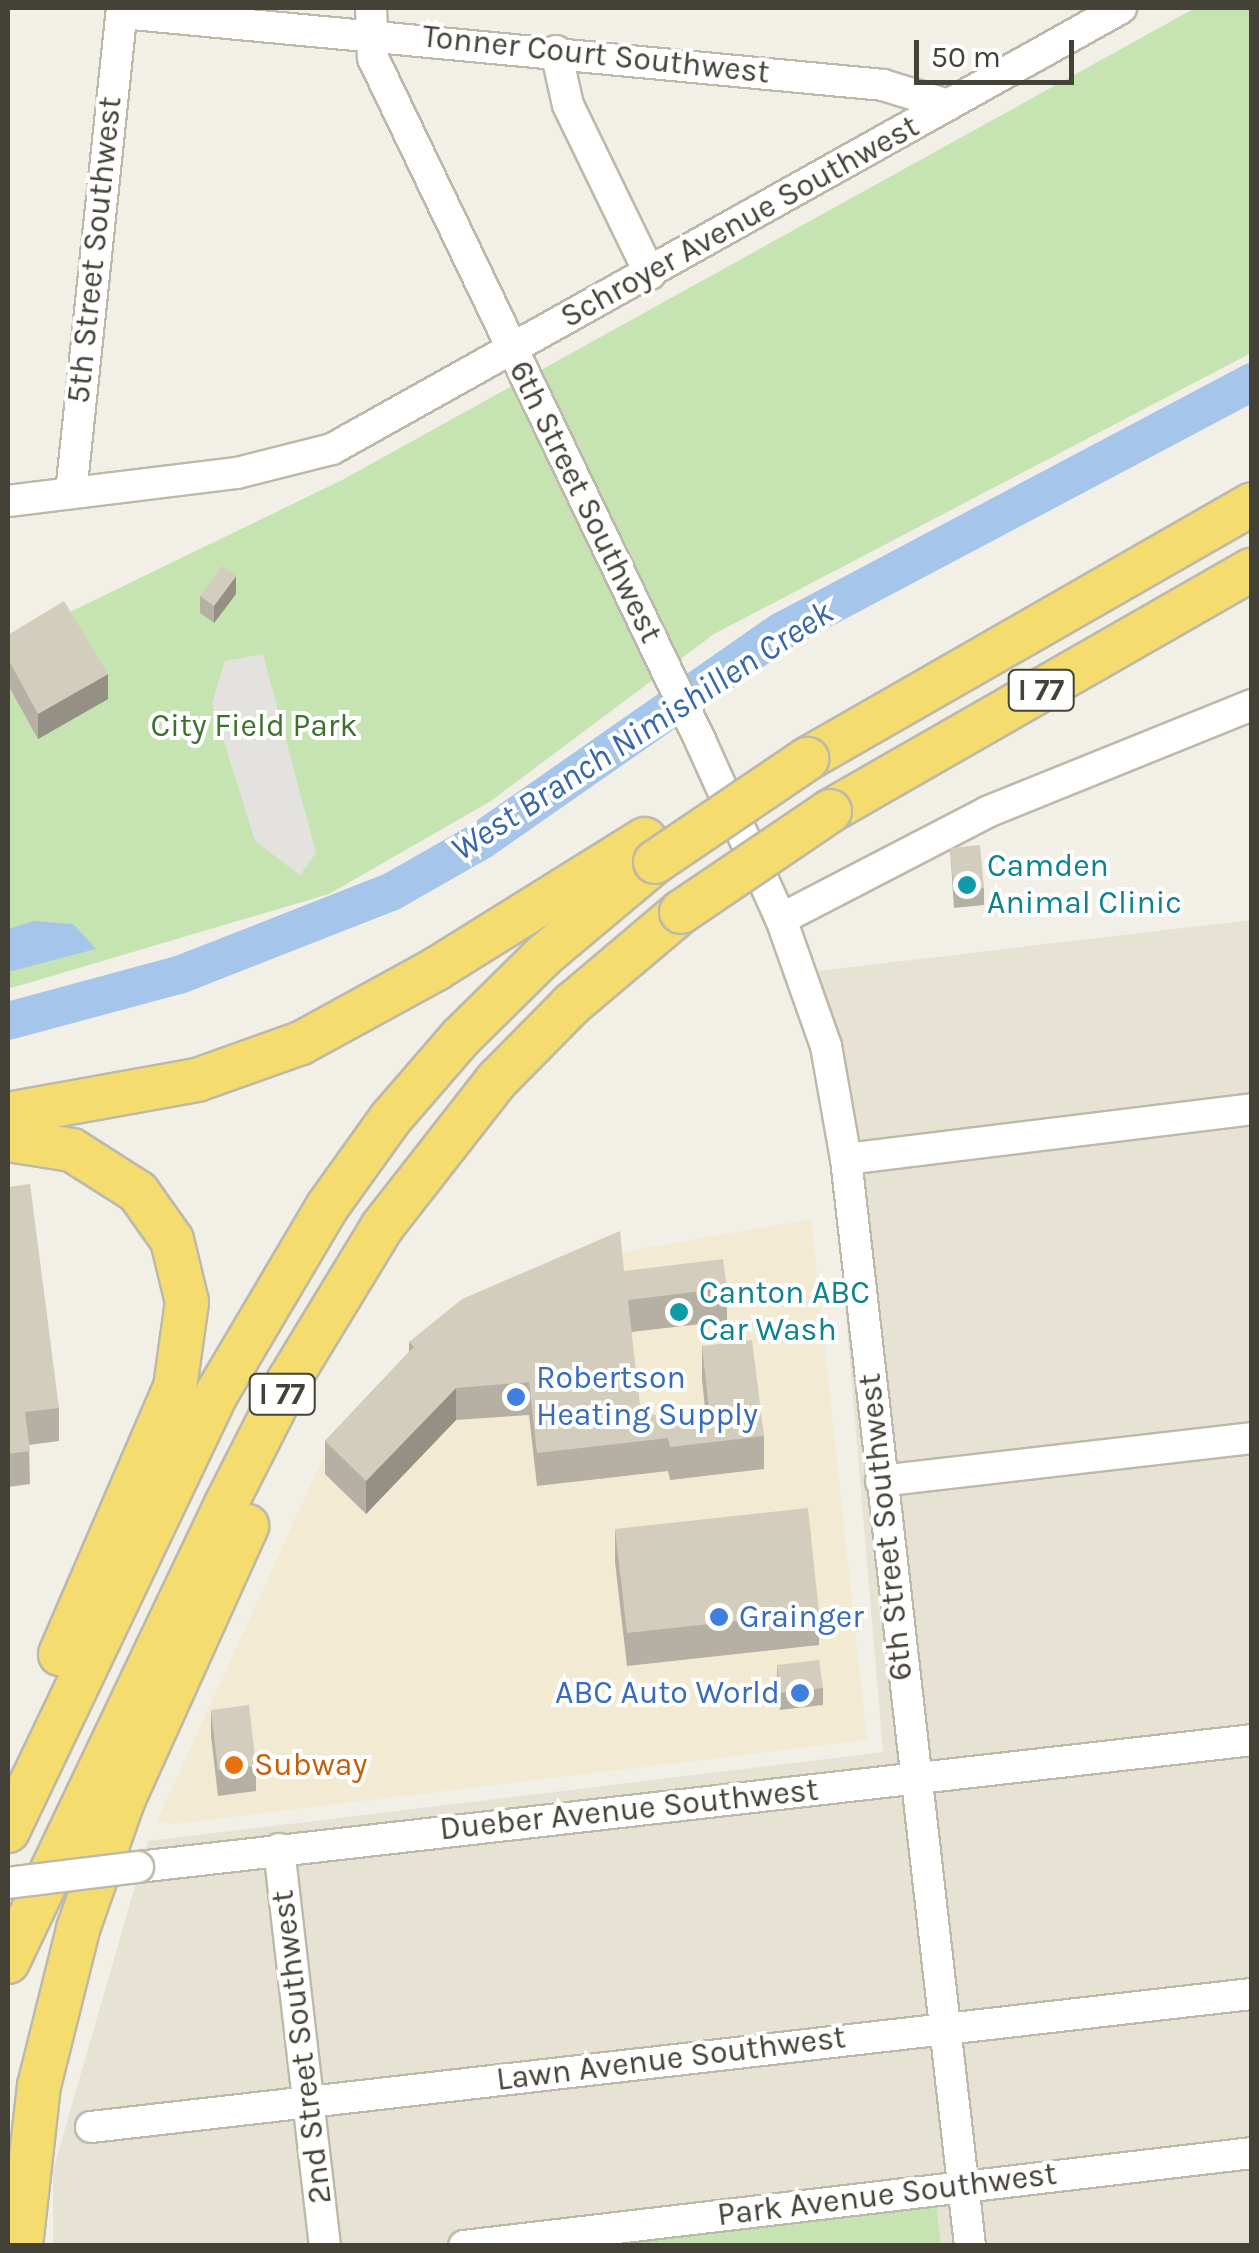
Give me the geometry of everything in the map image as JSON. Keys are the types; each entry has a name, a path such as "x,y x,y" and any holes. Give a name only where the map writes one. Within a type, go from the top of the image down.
{"highway":[{"name":"I 77","path":"8,1832 217,1393 317,1222 390,1119 461,1038 650,850 802,748 1252,504"},
{"name":"I 77","path":"8,1962 226,1504 354,1271 414,1182 497,1080 572,1004 681,912 830,811 1252,569"},
{"path":"8,1114 196,1080 301,1043 650,850"},
{"path":"8,1140 82,1154 138,1192 172,1240 187,1329 162,1422 8,1772"},
{"path":"21,2246 39,2086 78,1928 123,1801 316,1381 354,1271"}],"street":[{"name":"Schroyer Avenue Southwest","path":"8,501 299,462 650,274 1121,8"},
{"name":"Tonner Court Southwest","path":"122,10 370,20 556,52 883,85 948,105"},
{"name":"5th Street Southwest","path":"71,493 122,10"},
{"name":"6th Street Southwest","path":"370,20 373,58 700,740 781,919 826,1046 846,1159 912,1778 970,2246"},
{"path":"556,52 568,105 650,274"},
{"path":"781,919 987,812 1252,705"},
{"path":"846,1159 1252,1110"},
{"path":"881,1481 1252,1438"},
{"name":"Dueber Avenue Southwest","path":"8,1882 1252,1740"},
{"name":"2nd Street Southwest","path":"279,1850 325,2246"},
{"name":"Lawn Avenue Southwest","path":"91,2126 943,2026 1252,1994"},
{"name":"Park Avenue Southwest","path":"464,2246 1252,2153"}],"shaded area":[{"path":"263,654 316,853 300,875 255,841 212,703 225,661"},
{"path":"1251,920 1251,2245 53,2246 53,2170 148,1841 883,1752 817,971"},
{"path":"811,1219 867,1740 174,1824 157,1821 322,1460 387,1385 505,1292 639,1249"}],"green space":[{"name":"City Field Park","path":"1195,8 1251,8 1251,353 714,634 491,801 329,894 8,989 8,642 342,480"},
{"path":"936,2203 941,2245 583,2246"}],"water":[{"path":"33,921 73,924 96,949 8,972 8,929"}],"building":[{"path":"222,566 236,576 214,606 200,596"},
{"path":"64,601 108,674 38,714 8,659 8,635"},
{"path":"980,845 984,888 954,891 950,848"},
{"path":"30,1184 59,1408 25,1412 30,1451 8,1454 8,1187"},
{"path":"620,1231 624,1271 723,1259 727,1288 628,1300 641,1417 709,1409 702,1346 752,1340 764,1436 670,1447 668,1438 537,1453 529,1382 456,1388 366,1481 325,1441 414,1347 409,1342 462,1299"},
{"name":"Grainger","path":"808,1508 819,1612 627,1633 615,1529"},
{"path":"819,1660 823,1688 780,1693 777,1665"},
{"path":"249,1705 256,1766 218,1770 211,1710"}],"waterway":[{"name":"West Branch Nimishillen Creek","path":"8,1021 179,975 391,892 482,840 782,631 1252,382"}],"place":[{"name":"Camden Animal Clinic","path":"967,885"},
{"name":"Canton ABC Car Wash","path":"679,1312"},
{"name":"Robertson Heating Supply","path":"516,1397"},
{"name":"Grainger","path":"719,1617"},
{"name":"ABC Auto World","path":"800,1693"},
{"name":"Subway","path":"234,1765"}]}
